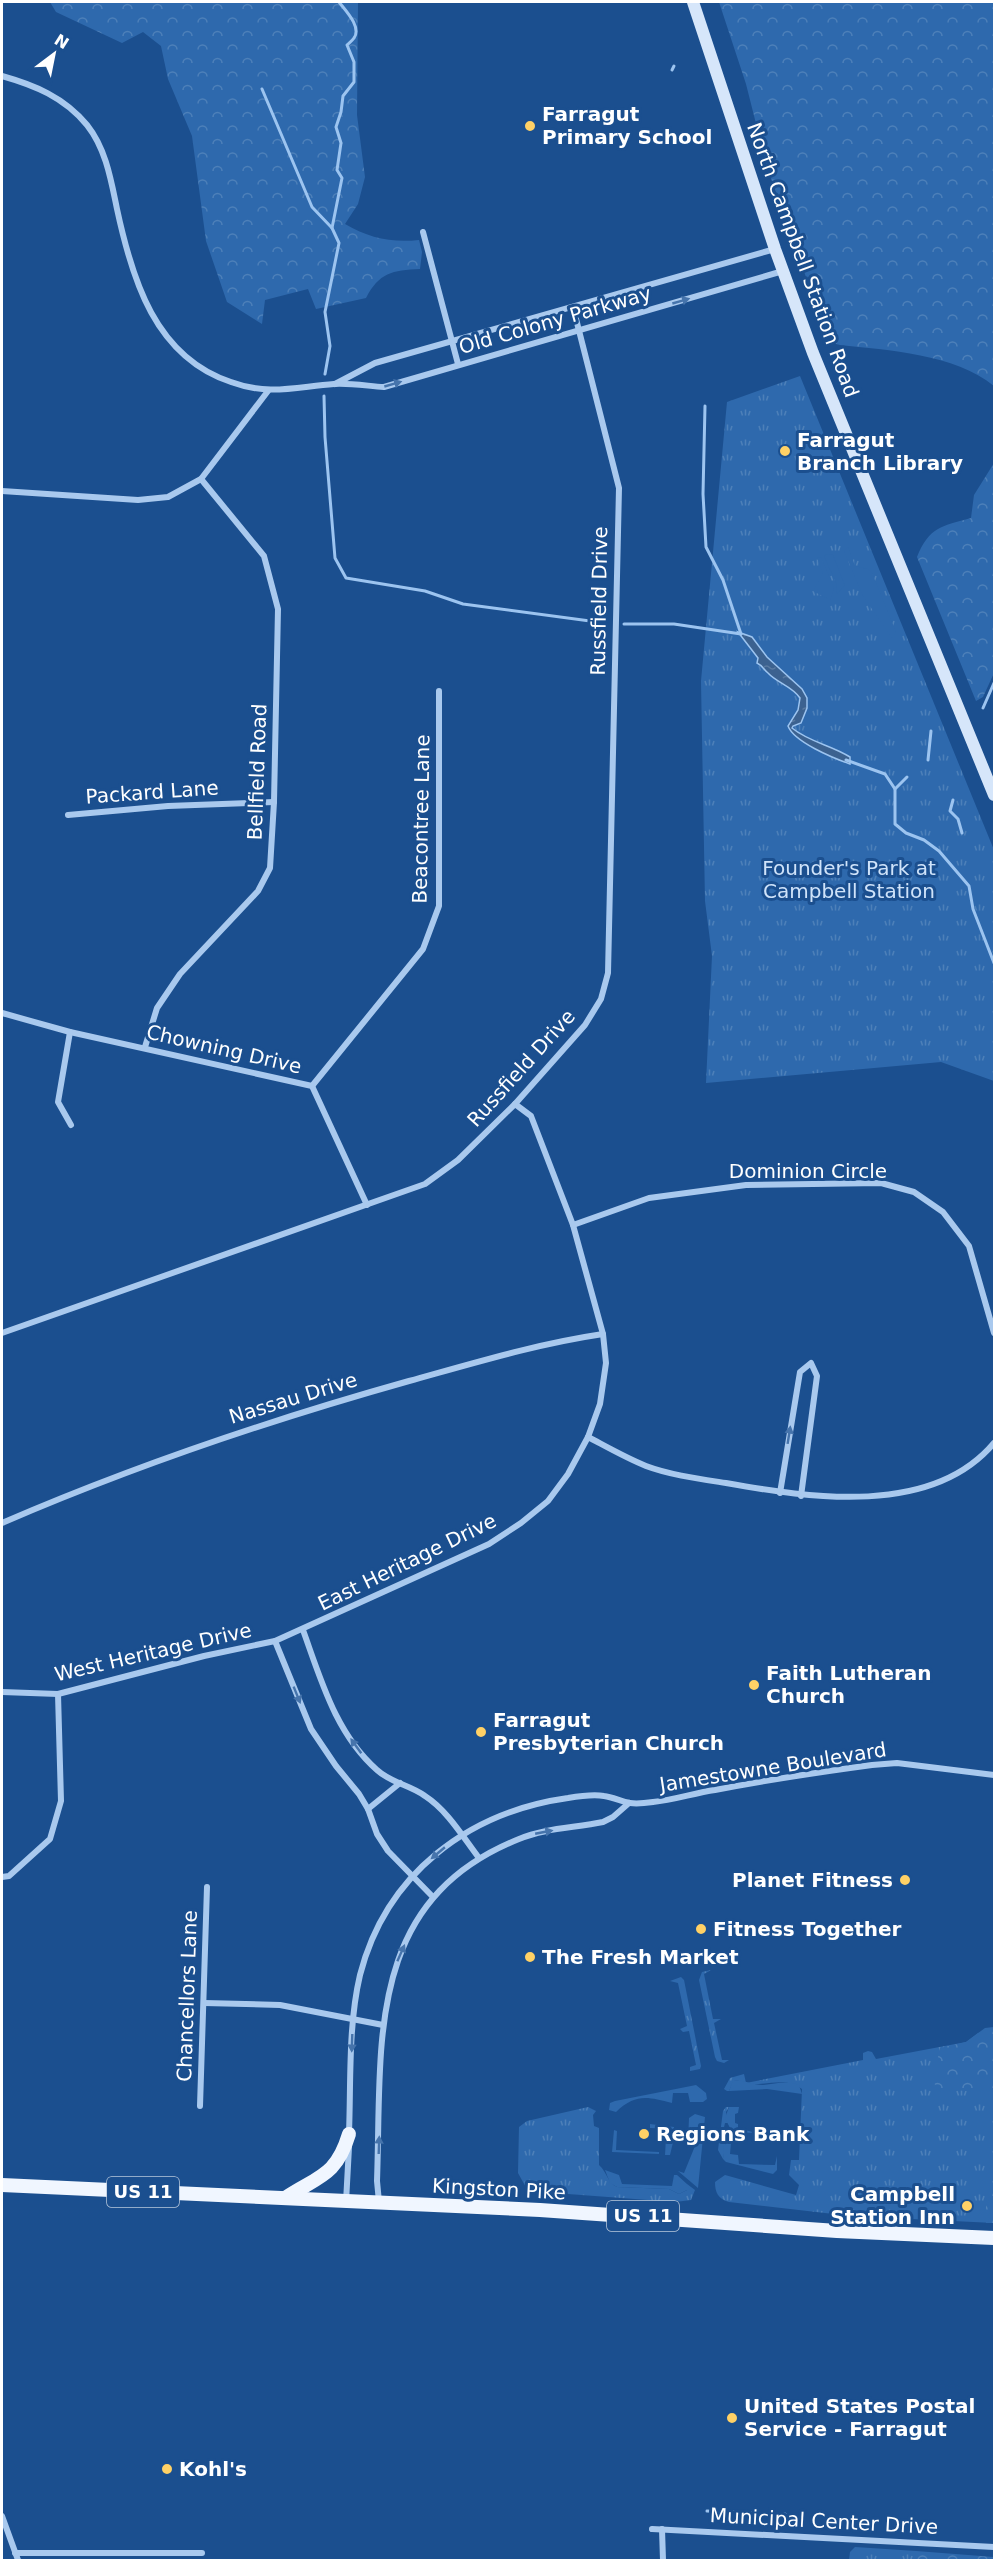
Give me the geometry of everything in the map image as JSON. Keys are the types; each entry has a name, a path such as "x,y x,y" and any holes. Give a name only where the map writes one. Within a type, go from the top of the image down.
{"main road":[{"name":"North Campbell Station Road","path":"693,2 783,271 856,462 990,770 994,795"},
{"path":"285,2198 330,2170 338,2162 349,2134"},
{"name":"Kingston Pike","path":"2,2185 552,2211 837,2231 994,2238"}],"street":[{"path":"2,76 32,85 61,100 87,125 106,158 122,232 140,294 162,332 190,361 230,382 268,392 201,479 168,497 138,500 2,491"},
{"path":"423,232 458,364"},
{"name":"Old Colony Parkway","path":"335,384 375,363 775,249"},
{"name":"Old Colony Parkway","path":"268,392 335,384 384,387 783,271"},
{"name":"Russfield Drive","path":"2,1333 425,1184 458,1160 515,1104 585,1025 601,999 608,973 619,488 573,307"},
{"name":"Bellfield Road","path":"145,1047 157,1008 180,974 258,891 270,868 274,802 278,609 264,556 201,479"},
{"name":"Beacontree Lane","path":"312,1086 423,950 439,906 439,691"},
{"name":"Packard Lane","path":"68,815 168,806 274,802"},
{"name":"Chowning Drive","path":"2,1013 70,1032 312,1086 367,1205"},
{"path":"70,1032 58,1101 71,1125"},
{"name":"East Heritage Drive","path":"275,1641 489,1544 521,1523 548,1501 568,1474 588,1437 600,1404 606,1363 603,1334 573,1225 531,1116 515,1104"},
{"name":"Dominion Circle","path":"573,1225 649,1198 746,1185 881,1183 914,1192 944,1212 969,1246 994,1334"},
{"name":"Nassau Drive","path":"2,1522 75,1491 231,1434 548,1342 603,1334"},
{"path":"780,1493 800,1372 811,1363 817,1376 801,1496"},
{"path":"588,1437 647,1466 780,1493 842,1497 895,1494 926,1487 959,1473 984,1455 994,1443"},
{"path":"303,1630 338,1720 359,1751 377,1771 389,1780 428,1797 479,1858"},
{"path":"275,1641 311,1729 369,1809 377,1834 388,1851 433,1897"},
{"name":"West Heritage Drive","path":"2,1692 58,1694 204,1656 275,1641"},
{"path":"2,1877 9,1876 50,1839 61,1801 58,1694"},
{"name":"Jamestowne Boulevard","path":"346,2202 350,2168 349,2134 354,2018 365,1958 392,1904 411,1877 461,1834 506,1813 548,1801 596,1795 629,1803 655,1802 714,1790 897,1763 994,1775"},
{"path":"369,1809 400,1783"},
{"path":"379,2203 377,2181 385,2004 396,1965 411,1931 433,1897 479,1858 534,1834 603,1822 613,1817 629,1803"},
{"name":"Chancellors Lane","path":"200,2106 207,1887"},
{"path":"204,2003 280,2005 383,2025"},
{"path":"2,2516 18,2560"},
{"name":"Municipal Center Drive","path":"652,2529 994,2547"},
{"path":"662,2529 663,2560"},
{"path":"15,2553 202,2553"},
{"path":"11,2560 15,2553"}],"green space":[{"path":"50,2 358,2 357,115 365,177 358,204 345,224 380,238 399,241 419,240 422,252 420,269 402,270 381,278 366,298 316,309 308,289 265,300 262,324 227,302 206,241 192,136 168,79 161,46 143,32 122,43 56,12"},
{"path":"719,2 994,2 994,386 978,375 941,360 829,342 767,167 746,84"},
{"name":"Founder's Park at Campbell Station","path":"800,376 994,850 994,1081 941,1062 706,1083 712,956 705,901 701,681 727,402"},
{"path":"994,463 994,673 983,697 976,701 917,557 926,539 938,529 971,518 974,495"},
{"path":"848,547 855,566 868,569 872,573 896,632 892,638 863,596 844,551"},
{"path":"833,555 845,586 836,594 837,585 824,556"},
{"path":"821,557 834,588 830,600 813,591 823,573 817,558"},
{"path":"711,1970 704,1974 713,2019 721,2019 714,2023 722,2060 729,2060 724,2063 717,2061 715,2057 699,1980 702,1972"},
{"path":"681,1977 684,1980 701,2066 700,2069 690,2071 690,2067 696,2065 689,2031 683,2032 680,2029 687,2026 678,1983 670,1981"},
{"path":"994,2027 994,2093 938,2089 935,2086 934,2076 940,2048 966,2042 985,2028"},
{"path":"994,2030 994,2223 851,2216 729,2202 718,2195 715,2182 725,2175 796,2195 799,2185 789,2175 791,2160 799,2160 802,2089 782,2082 748,2084 734,2080 727,2091 724,2089 730,2078 744,2074 746,2083 863,2060 863,2053 868,2051 872,2052 876,2059 966,2042 978,2033"},
{"path":"733,2080 763,2085 785,2083 799,2085 802,2094 767,2089 729,2091"},
{"path":"696,2085 706,2093 707,2099 703,2102 690,2102 688,2093 673,2093 672,2103 642,2098 630,2102 616,2112 609,2110 610,2103 615,2101"},
{"path":"588,2107 596,2111 593,2115 594,2126 599,2128 599,2165 614,2185 669,2189 679,2194 687,2190 687,2184 695,2190 691,2200 675,2202 528,2191 518,2173 519,2127 527,2121"},
{"path":"729,2107 726,2112 728,2123 725,2123 721,2140 726,2142 723,2159 718,2150 723,2111"},
{"path":"729,2107 739,2107 738,2113 735,2114 735,2123 738,2124 738,2128 756,2133 732,2132 725,2118"},
{"path":"695,2114 705,2117 698,2188 678,2171 684,2173 695,2146 688,2141 689,2118"},
{"path":"650,2124 674,2127 675,2134 670,2155 665,2155 666,2138 670,2138 671,2129 650,2128"},
{"path":"614,2130 617,2131 616,2150 659,2152 659,2154 612,2152"},
{"path":"730,2139 733,2143 731,2143 730,2154 738,2155 739,2164 775,2165 777,2156 777,2170 773,2174 726,2162 723,2159 724,2146"},
{"path":"605,2170 619,2175 622,2184 672,2186 674,2175 677,2175 687,2184 687,2190 679,2194 669,2189 617,2187 610,2183"},
{"path":"986,2188 994,2189 994,2223 986,2223"},
{"path":"855,2547 916,2551 916,2560 849,2560 850,2552"},
{"path":"916,2551 994,2557 994,2560 916,2560"}],"water":[{"path":"738,632 752,637 767,657 802,689 807,698 807,708 801,723 792,728 850,757 850,764 815,749 792,732 788,726 798,710 800,698 757,663 758,658"}],"waterway":[{"path":"332,228 342,178 337,170 341,143 336,127 343,96 354,82 354,62 347,45 356,34 352,19 339,2"},
{"path":"672,70 674,66"},
{"path":"262,89 312,207 332,228 339,243 325,312 330,346 325,374"},
{"path":"324,396 335,558 346,578 425,591 463,604 605,623"},
{"path":"705,406 703,494 706,547 723,580 741,634"},
{"path":"624,624 674,624 741,634"},
{"path":"983,708 994,683"},
{"path":"928,760 931,731"},
{"path":"846,760 885,774 895,789"},
{"path":"907,777 895,789 895,824 906,833 924,840 939,851 969,886 973,909 994,963"},
{"path":"953,800 950,811 958,819 962,833"},
{"path":"707,2511 752,2513"},
{"path":"770,2514 785,2514"}],"place":[{"name":"Farragut Primary School","path":"530,126"},
{"name":"Farragut Branch Library","path":"785,451"},
{"name":"Faith Lutheran Church","path":"754,1685"},
{"name":"Farragut Presbyterian Church","path":"481,1732"},
{"name":"Planet Fitness","path":"905,1880"},
{"name":"Fitness Together","path":"701,1929"},
{"name":"The Fresh Market","path":"530,1957"},
{"name":"Regions Bank","path":"644,2134"},
{"name":"Campbell Station Inn","path":"967,2206"},
{"name":"United States Postal Service - Farragut","path":"732,2418"},
{"name":"Kohl's","path":"167,2469"}]}
